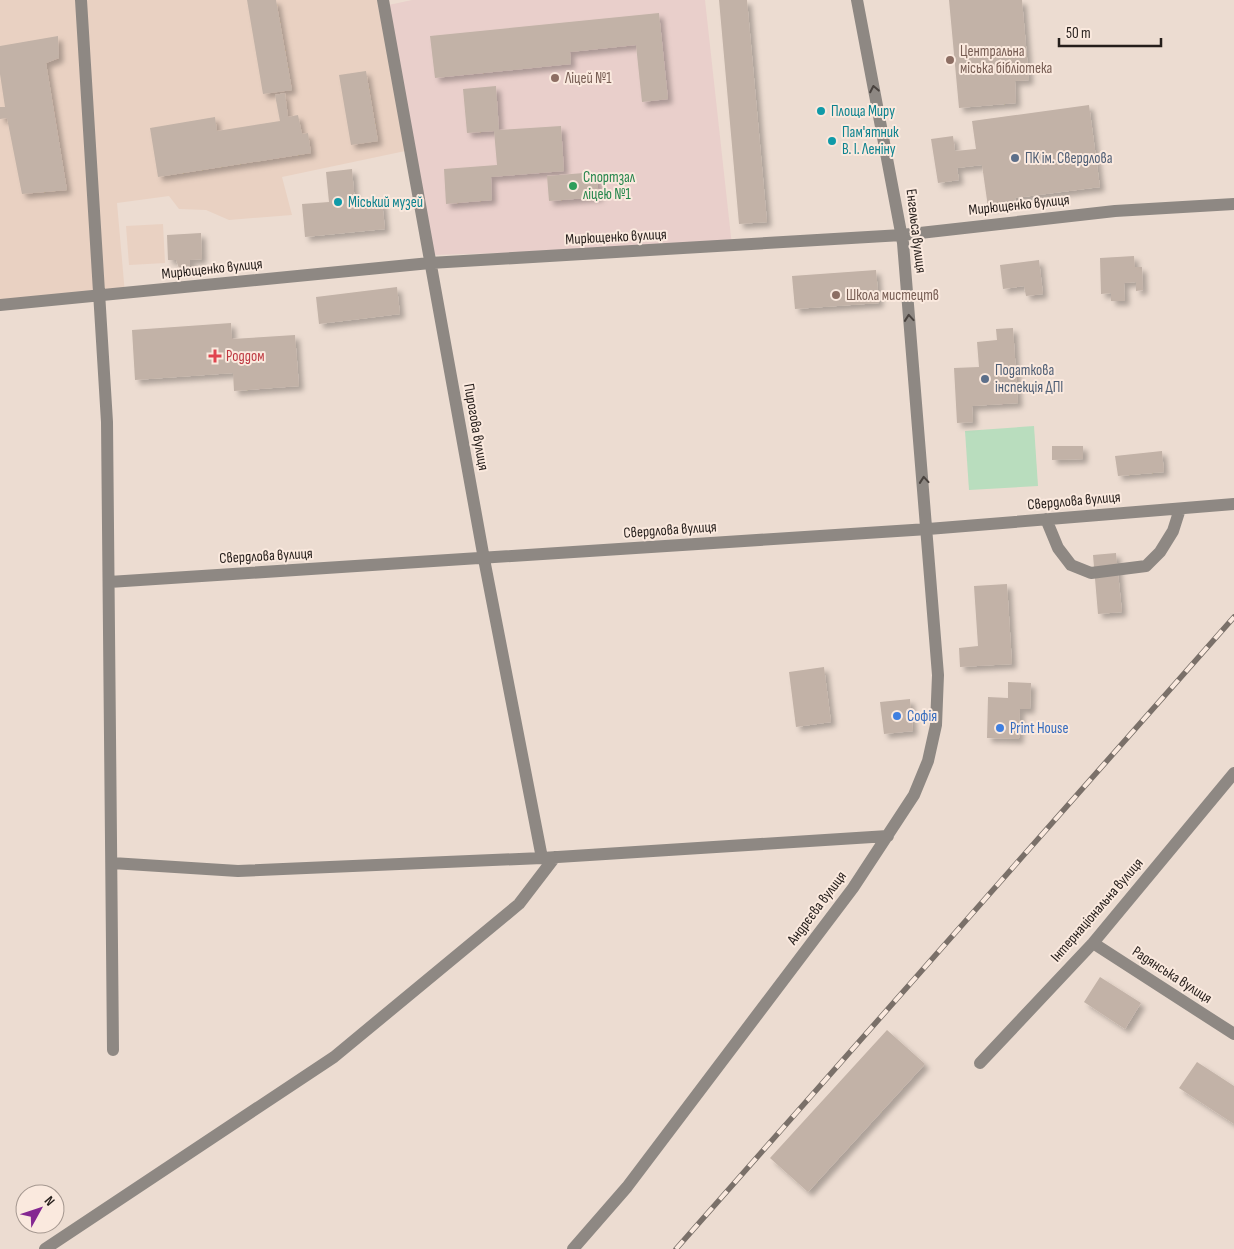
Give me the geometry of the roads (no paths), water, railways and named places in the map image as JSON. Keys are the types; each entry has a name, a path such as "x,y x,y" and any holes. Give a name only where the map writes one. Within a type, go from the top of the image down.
{"street":[{"path":"81,0 107,422 113,1050"},
{"name":"Пирогова вулиця","path":"383,0 484,559 542,858"},
{"name":"Енгельса вулиця","path":"857,0 902,235 928,529"},
{"name":"Мирющенко вулиця","path":"0,305 430,263 902,235 1114,210 1234,204"},
{"name":"Свердлова вулиця","path":"109,582 928,529 1234,504"},
{"path":"1046,519 1058,548 1071,565 1091,573 1146,566 1160,552 1173,531 1180,509"},
{"name":"Андрєєва вулиця","path":"573,1249 627,1187 853,888 914,795 928,761 936,724 938,675 928,529"},
{"name":"Інтернаціональна вулиця","path":"980,1063 1093,943 1234,773"},
{"path":"112,863 238,871 542,858 888,836"},
{"path":"45,1249 334,1057 519,904 555,857"},
{"name":"Радянська вулиця","path":"1093,943 1234,1034"}],"railway":[{"path":"676,1249 1234,617"}],"place":[{"name":"Центральна міська бібліотека","path":"950,60"},
{"name":"Ліцей №1","path":"555,78"},
{"name":"Площа Миру","path":"821,111"},
{"name":"Пам'ятник В. І. Леніну","path":"832,141"},
{"name":"ПК ім. Свердлова","path":"1015,158"},
{"name":"Спортзал ліцею №1","path":"573,186"},
{"name":"Міський музей","path":"338,202"},
{"name":"Школа мистецтв","path":"836,295"},
{"name":"Роддом","path":"215,356"},
{"name":"Податкова інспекція ДПІ","path":"985,379"},
{"name":"Софія","path":"897,716"},
{"name":"Print House","path":"1000,728"}]}
